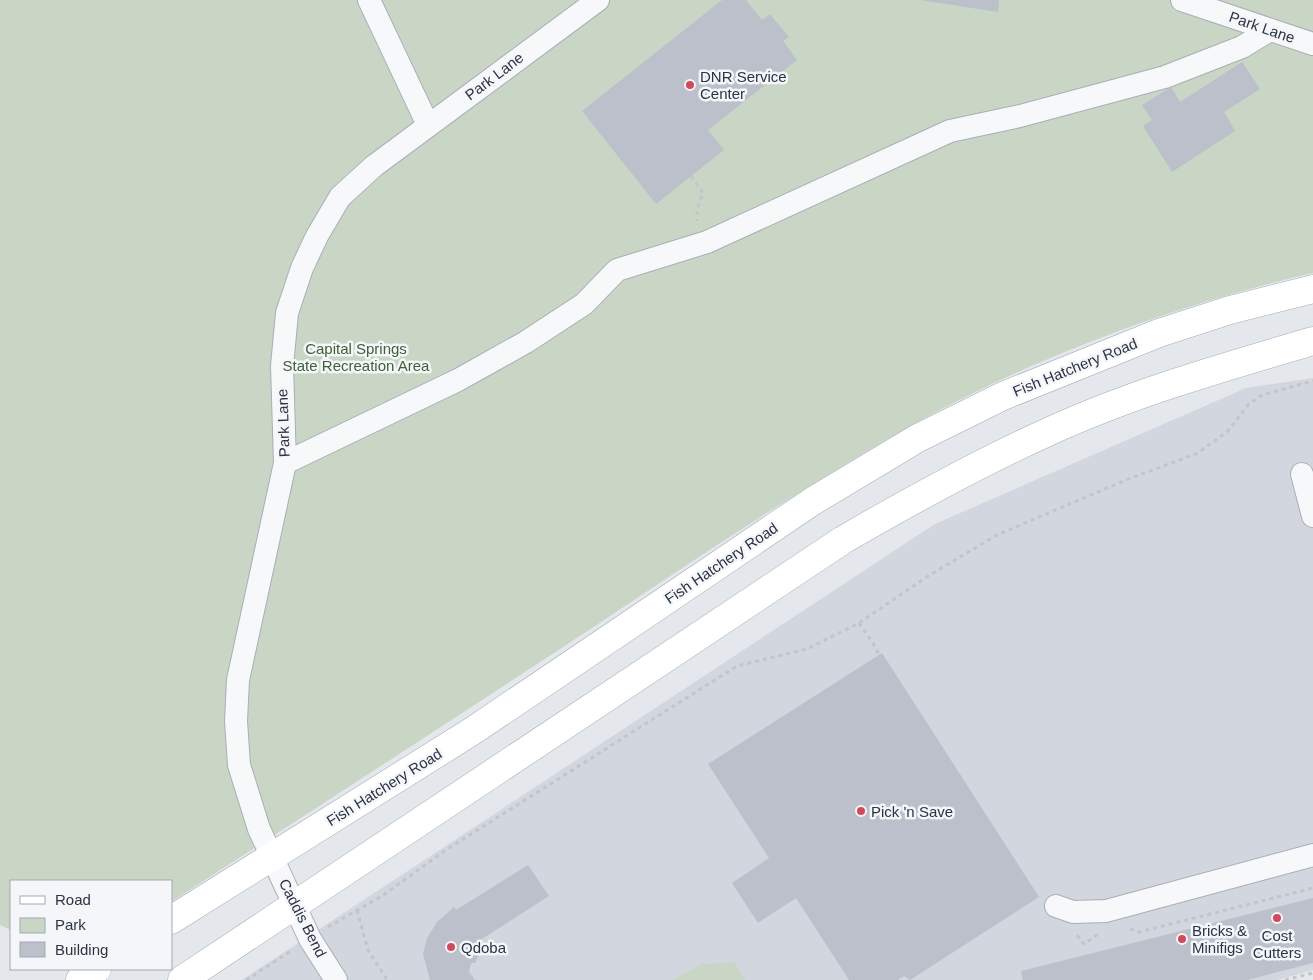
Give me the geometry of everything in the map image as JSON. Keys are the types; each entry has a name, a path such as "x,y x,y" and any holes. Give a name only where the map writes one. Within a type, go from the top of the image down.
{"main road":[{"name":"Fish Hatchery Road","path":"172,919 474,730 814,501 918,438 1003,396 1159,333 1230,310 1313,289"},
{"path":"182,980 297,906 843,540 943,482 1049,431 1155,389 1313,341"},
{"path":"80,980 95,970"}],"street":[{"path":"369,0 428,125"},
{"name":"Park Lane","path":"271,856 258,829 239,766 236,721 238,680 285,463 282,366 287,312 302,268 317,236 340,197 374,166 598,0"},
{"name":"Park Lane","path":"1182,0 1313,44"},
{"path":"285,463 458,380 526,342 584,304 616,270 707,242 950,130 1020,116 1166,77 1223,56 1270,30"},
{"path":"1302,474 1313,516"},
{"path":"1056,906 1073,912 1106,911 1313,855"},
{"name":"Caddis Bend","path":"271,856 297,906 310,939 336,980"}],"path":[{"path":"691,176 703,193 697,209 697,221 707,242"},
{"path":"342,919 382,896 446,850 737,666 807,649 859,623 928,576 997,535 1126,480 1198,453 1228,431 1248,404 1262,395 1313,381"},
{"path":"859,623 879,655"},
{"path":"357,910 368,950 387,980"},
{"path":"246,980 290,952"},
{"path":"1285,980 1313,973"}],"shaded area":[{"path":"1313,378 1313,970 1277,980 242,980 935,524 1246,388"}],"green space":[{"name":"Capital Springs State Recreation Area","path":"0,0 1313,0 1313,273 1215,299 1114,333 1016,373 925,418 837,469 750,524 172,901 172,880 10,880 10,930 0,925"},
{"path":"734,962 745,980 673,980 701,964"}],"building":[{"name":"DNR Service Center","path":"722,0 746,0 762,20 770,14 789,37 783,41 797,60 708,130 724,150 656,204 582,111"},
{"path":"920,0 999,0 998,12"},
{"path":"1242,62 1260,89 1224,112 1235,131 1172,172 1143,126 1152,120 1142,105 1171,87 1180,102"},
{"name":"Pick 'n Save","path":"882,653 1039,897 910,980 904,976 898,980 849,980 796,898 758,923 732,883 769,858 708,764"},
{"path":"528,865 549,896 477,942 481,950 475,963 471,963 469,972 475,980 430,980 423,954 427,938 437,922 454,907 456,910"},
{"path":"1313,898 1313,963 1247,980 1023,980 1021,971"}],"place":[{"name":"DNR Service Center","path":"690,85"},
{"name":"Pick 'n Save","path":"861,811"},
{"name":"Cost Cutters","path":"1277,918"},
{"name":"Bricks & Minifigs","path":"1182,939"},
{"name":"Qdoba","path":"451,947"}]}
